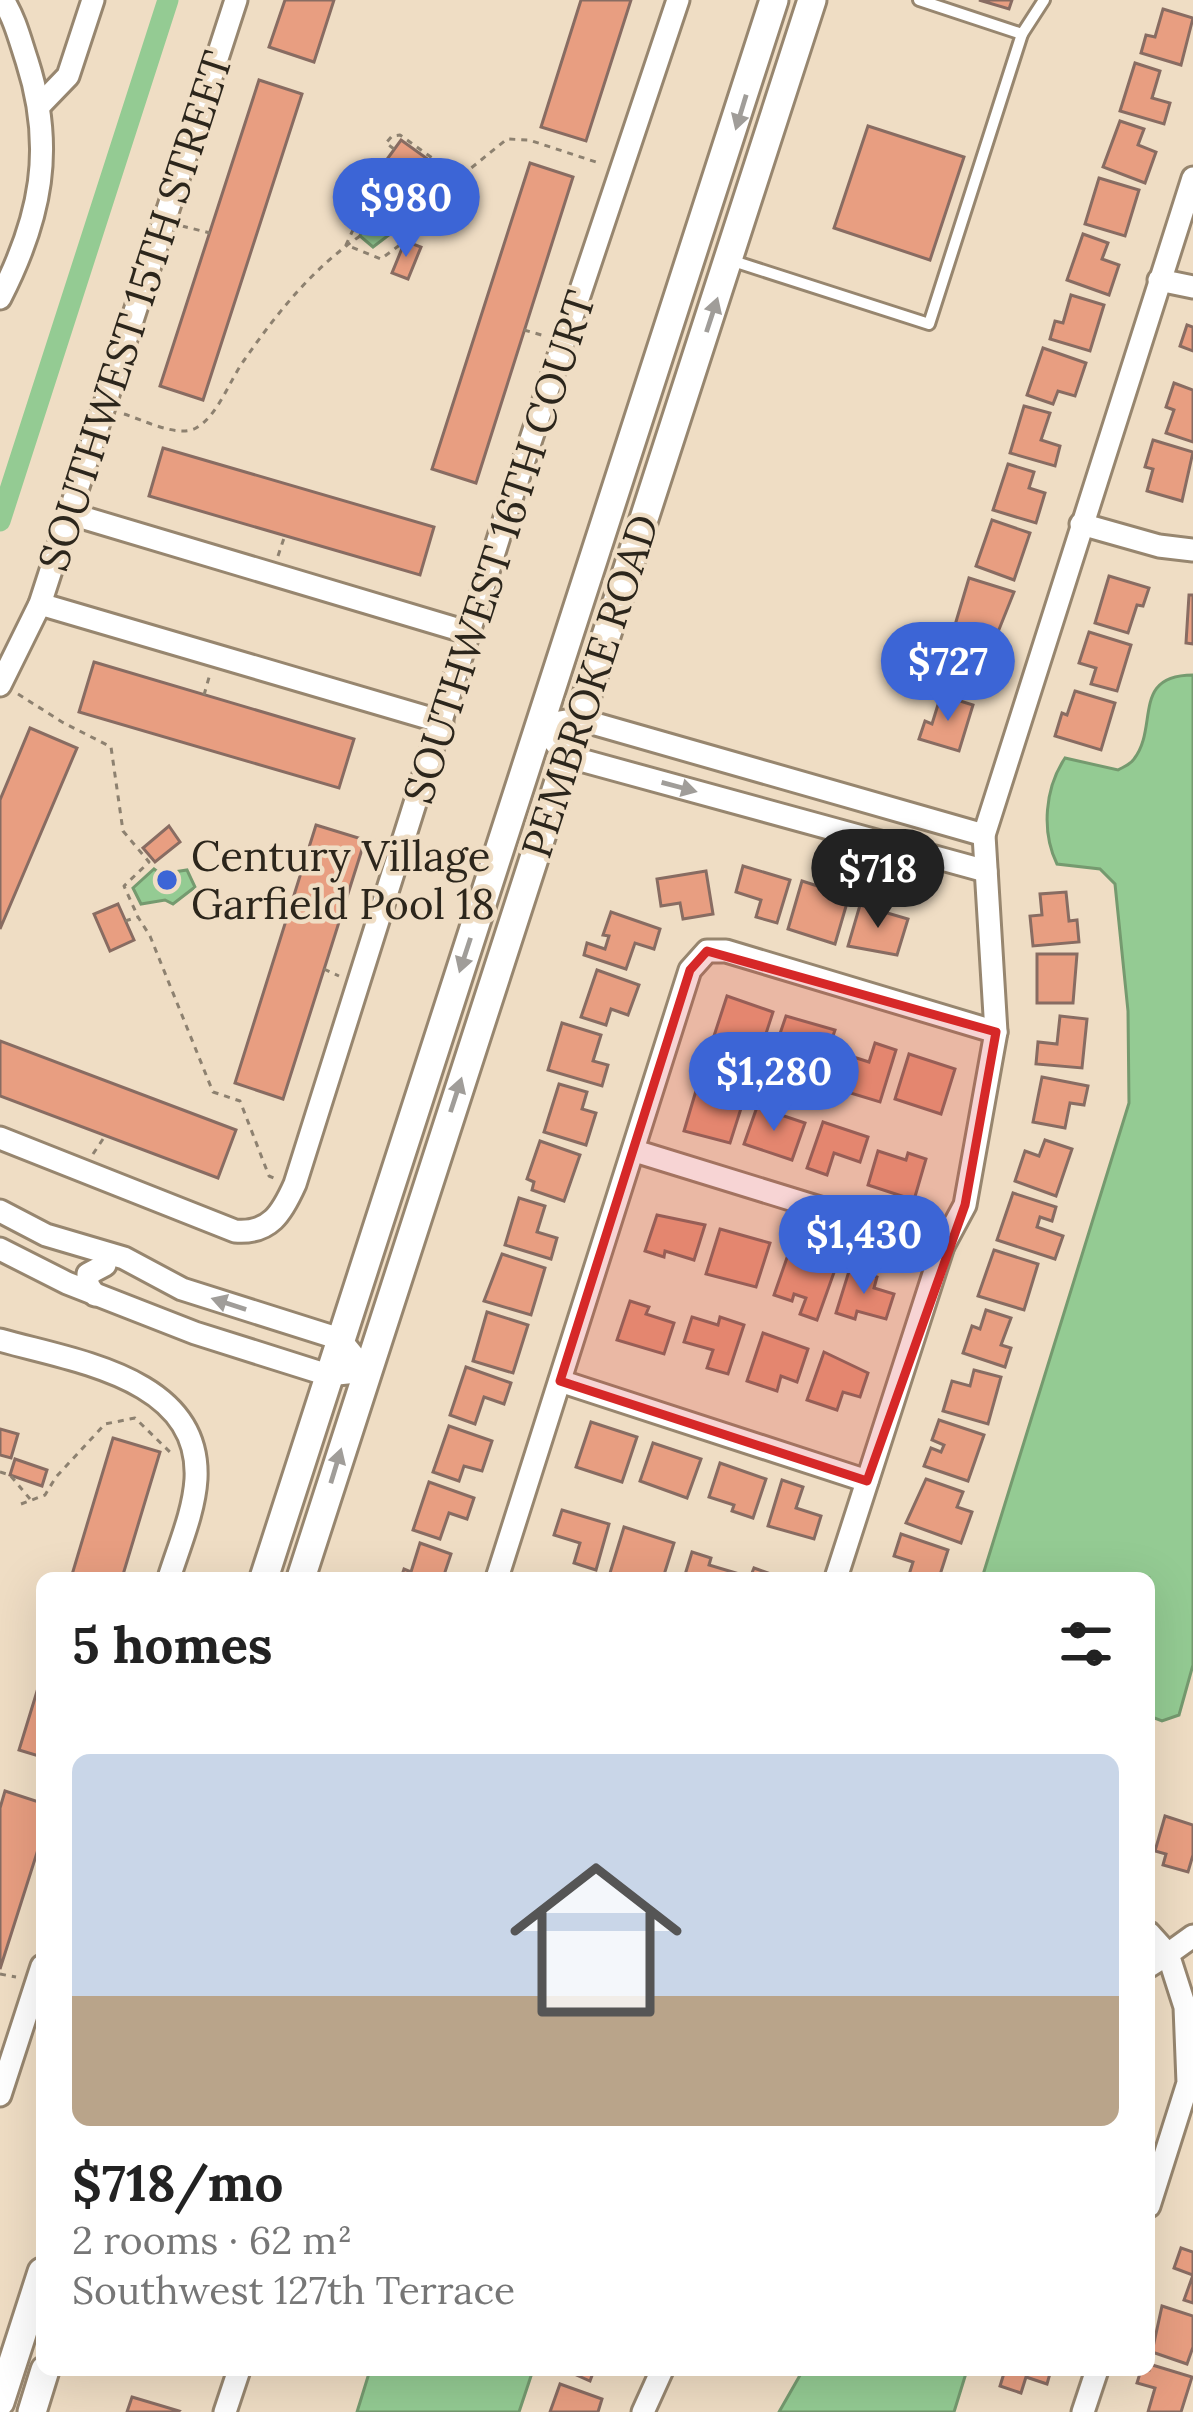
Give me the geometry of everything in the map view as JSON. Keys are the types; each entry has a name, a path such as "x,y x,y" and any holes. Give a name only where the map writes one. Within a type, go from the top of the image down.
{"main road":[{"name":"PEMBROKE ROAD","path":"266,1572 775,0"},
{"name":"PEMBROKE ROAD","path":"303,1572 812,0"},
{"path":"697,248 730,260"},
{"path":"0,2402 36,2291"},
{"path":"32,2412 43,2376"}],"street":[{"path":"0,298 17,265 44,160 40,105 3,0"},
{"path":"40,105 68,76 92,0"},
{"name":"SOUTHWEST 15TH STREET","path":"6,688 71,514 236,0"},
{"name":"SOUTHWEST 16TH COURT","path":"0,1138 235,1231 258,1229 282,1215 509,505 678,0"},
{"path":"838,1572 943,1246 965,1205 996,1032 984,835 1193,178"},
{"path":"1160,280 1193,287"},
{"path":"71,514 470,633"},
{"path":"1081,524 1193,550"},
{"path":"40,604 442,722"},
{"path":"984,835 578,719 541,725 566,756 986,871"},
{"path":"499,1572 690,970 706,951 726,951 996,1032"},
{"path":"635,1151 943,1246"},
{"path":"0,1211 106,1265 340,1340 366,1371"},
{"path":"46,1235 124,1258 182,1288"},
{"path":"0,1250 95,1295 328,1376 366,1371"},
{"path":"95,1295 88,1274 106,1265"},
{"path":"170,1323 182,1288"},
{"path":"0,1340 124,1377 158,1395 179,1419 191,1444 195,1492 171,1572"},
{"path":"560,1381 867,1481"},
{"path":"1155,2187 1188,2083 1185,2007 1159,1960 1193,1936"},
{"path":"0,2096 36,1985"},
{"path":"225,2412 236,2376"},
{"path":"643,2412 659,2376"},
{"path":"1083,2412 1095,2376"}],"lane":[{"path":"919,0 1022,34"},
{"path":"730,260 929,324 1022,34 1044,0"}],"path":[{"path":"394,149 386,143 400,135 435,160 464,170"},
{"path":"411,206 444,190 507,139 529,140 624,170"},
{"path":"398,196 404,176"},
{"path":"401,185 418,203"},
{"path":"346,245 370,193 401,185"},
{"path":"346,245 381,259 405,241 418,203"},
{"path":"165,222 209,233"},
{"path":"401,232 405,241"},
{"path":"105,409 183,432 197,428 291,299 360,236"},
{"path":"524,330 553,339"},
{"path":"6,688 111,747 123,832 152,862 124,886 150,936 213,1092 240,1101 269,1176 295,1184"},
{"path":"125,921 138,917"},
{"path":"21,1504 45,1495 105,1424 135,1418 171,1451 173,1463"},
{"path":"0,1472 10,1475 31,1500"}],"highlighted area":[{"path":"707,951 996,1032 965,1205 867,1481 560,1381 690,970"}],"shaded area":[{"path":"398,196 411,206 401,232 394,231 373,247 360,236 369,209 378,210"},
{"path":"1193,675 1193,1665 1179,1715 1162,1721 1155,1718 1155,1572 984,1572 1129,1103 1128,1011 1115,884 1100,869 1057,864 1047,824 1049,796 1065,758 1118,770 1131,763 1141,746 1154,693 1174,677"},
{"name":"Century Village Garfield Pool 18","path":"154,869 161,874 187,870 195,887 173,904 165,900 141,904 133,888"},
{"path":"368,2376 531,2376 519,2412 357,2412"},
{"path":"800,2376 965,2376 954,2412 779,2412"}],"building":[{"path":"285,0 334,0 314,62 269,47"},
{"path":"581,0 631,0 586,141 541,127"},
{"path":"979,0 1012,0 1009,9"},
{"path":"1163,9 1193,18 1181,65 1141,53 1146,35 1155,37"},
{"path":"1135,63 1160,71 1152,98 1170,103 1164,124 1120,111"},
{"path":"259,80 302,94 203,400 160,386"},
{"path":"1120,121 1144,129 1138,145 1156,152 1145,183 1103,167"},
{"path":"868,126 964,157 930,260 834,228"},
{"path":"401,140 436,165 420,188 385,162"},
{"path":"530,163 573,177 476,483 432,469"},
{"path":"1099,178 1139,190 1125,236 1085,224"},
{"path":"1083,234 1108,243 1102,259 1119,265 1109,295 1067,280"},
{"path":"405,241 421,247 408,279 392,273"},
{"path":"1071,295 1104,305 1090,351 1050,339 1055,321 1063,323"},
{"path":"1187,325 1193,327 1193,351 1180,346"},
{"path":"1043,348 1086,363 1075,396 1058,391 1053,404 1027,395"},
{"path":"1174,383 1193,390 1193,442 1166,433 1174,410 1166,407"},
{"path":"1024,406 1050,413 1041,440 1060,446 1055,466 1010,453"},
{"path":"1153,440 1193,452 1182,501 1147,491 1153,469 1145,467"},
{"path":"163,448 434,527 420,575 149,496"},
{"path":"1008,464 1034,472 1029,488 1045,493 1036,523 993,510"},
{"path":"992,520 1030,533 1014,580 976,566"},
{"path":"1109,576 1149,588 1143,606 1137,605 1128,633 1095,623"},
{"path":"969,578 1014,592 996,637 955,625"},
{"path":"1189,595 1193,595 1193,644 1186,643"},
{"path":"1089,632 1131,645 1117,691 1091,684 1096,668 1079,663"},
{"path":"961,638 991,646 977,693 940,682 945,664 953,666"},
{"path":"94,662 354,739 339,788 79,712"},
{"path":"1075,691 1115,703 1101,750 1055,736"},
{"path":"941,695 973,705 959,751 919,739 925,721 932,724"},
{"path":"30,728 77,748 0,929 0,800"},
{"path":"316,825 365,840 283,1099 235,1083"},
{"path":"169,826 180,842 155,862 143,848"},
{"path":"743,866 790,880 777,923 756,917 761,900 736,892"},
{"path":"706,871 713,914 683,919 680,903 661,906 657,879"},
{"path":"802,881 849,896 835,944 788,929"},
{"path":"1066,892 1069,921 1077,920 1079,942 1033,946 1030,916 1042,915 1040,894"},
{"path":"118,904 134,940 110,951 94,914"},
{"path":"860,905 908,919 897,955 848,946"},
{"path":"611,912 660,929 654,949 635,943 626,969 584,955 587,943 605,949 609,936 603,935"},
{"path":"1037,954 1077,954 1073,1003 1037,1003"},
{"path":"597,970 639,985 628,1015 611,1009 606,1025 581,1017"},
{"path":"727,996 773,1012 758,1058 712,1042"},
{"path":"786,1016 835,1030 819,1077 771,1060"},
{"path":"1060,1016 1087,1019 1082,1068 1036,1064 1038,1042 1057,1044"},
{"path":"562,1023 601,1035 593,1061 608,1065 602,1086 548,1070"},
{"path":"0,1041 236,1130 218,1178 0,1096"},
{"path":"875,1043 896,1050 880,1102 834,1088 844,1054 869,1062"},
{"path":"909,1054 955,1069 941,1114 895,1099"},
{"path":"1042,1077 1088,1086 1084,1105 1070,1103 1065,1128 1033,1122"},
{"path":"559,1084 587,1092 582,1109 596,1113 586,1145 544,1132"},
{"path":"698,1084 744,1099 730,1143 684,1131"},
{"path":"757,1107 805,1123 792,1160 744,1144"},
{"path":"823,1122 868,1137 860,1162 834,1153 827,1175 807,1168"},
{"path":"1045,1140 1072,1149 1056,1196 1015,1181 1025,1151 1039,1156"},
{"path":"540,1141 580,1155 564,1201 532,1190 534,1182 527,1179"},
{"path":"878,1151 906,1160 908,1153 926,1159 914,1200 868,1185"},
{"path":"1013,1193 1056,1207 1052,1221 1040,1217 1037,1227 1063,1236 1055,1259 997,1240"},
{"path":"519,1198 545,1206 537,1232 557,1238 551,1259 505,1245"},
{"path":"657,1215 705,1225 694,1260 665,1251 664,1257 645,1251"},
{"path":"720,1229 770,1243 756,1287 706,1274"},
{"path":"790,1249 837,1264 817,1320 800,1314 806,1298 794,1294 792,1301 774,1295"},
{"path":"994,1250 1038,1264 1024,1310 978,1296"},
{"path":"502,1254 545,1268 531,1315 484,1301"},
{"path":"850,1268 877,1277 874,1288 894,1294 886,1319 857,1311 855,1319 836,1313"},
{"path":"630,1301 649,1307 646,1314 674,1323 664,1354 617,1340"},
{"path":"986,1310 1011,1318 1001,1345 1011,1348 1005,1367 963,1353 972,1326 980,1329"},
{"path":"487,1312 528,1325 513,1373 473,1361"},
{"path":"692,1317 718,1325 720,1317 744,1325 728,1374 707,1368 713,1350 684,1342"},
{"path":"763,1333 808,1349 797,1382 781,1376 777,1391 747,1381"},
{"path":"824,1352 868,1373 860,1397 843,1392 837,1410 807,1400"},
{"path":"466,1367 511,1383 504,1404 484,1397 475,1424 450,1415"},
{"path":"974,1370 1001,1377 988,1424 943,1411 952,1381 970,1386"},
{"path":"939,1420 984,1435 968,1481 924,1466 931,1448 941,1452 944,1445 932,1440"},
{"path":"591,1422 637,1437 622,1482 576,1467"},
{"path":"449,1426 492,1441 482,1471 464,1466 459,1481 433,1472"},
{"path":"0,1429 18,1434 11,1458 0,1455"},
{"path":"113,1438 160,1452 124,1572 73,1572"},
{"path":"653,1443 701,1459 687,1498 640,1481"},
{"path":"15,1459 47,1470 42,1486 10,1475"},
{"path":"720,1463 766,1479 753,1518 709,1497"},
{"path":"926,1479 963,1492 957,1507 972,1512 961,1543 906,1523"},
{"path":"782,1480 803,1487 796,1508 821,1516 814,1539 768,1526"},
{"path":"429,1482 474,1498 467,1519 449,1513 440,1539 413,1530"},
{"path":"562,1510 609,1524 596,1570 574,1563 580,1543 554,1535"},
{"path":"624,1527 674,1543 665,1572 610,1572"},
{"path":"901,1534 948,1550 941,1572 910,1572 913,1562 894,1556"},
{"path":"420,1543 451,1554 445,1572 411,1572"},
{"path":"692,1552 711,1558 709,1565 733,1572 686,1572"},
{"path":"36,1695 36,1755 19,1750"},
{"path":"5,1791 36,1801 36,1856 0,1969 0,1808"},
{"path":"1165,1816 1193,1825 1188,1872 1163,1865 1166,1854 1155,1851"},
{"path":"1181,2248 1193,2252 1193,2275 1174,2268"},
{"path":"1193,2275 1193,2303 1184,2300"},
{"path":"1162,2306 1193,2316 1193,2347 1187,2364 1155,2353"},
{"path":"1155,2366 1192,2377 1181,2412 1148,2412 1155,2388 1137,2383 1139,2376 1155,2376"},
{"path":"1003,2376 1049,2376 1047,2384 1026,2377 1021,2393 1000,2386"},
{"path":"560,2384 602,2399 598,2412 550,2412"},
{"path":"132,2397 179,2411 127,2412"}],"waterway":[{"path":"0,521 168,0"}],"place":[{"name":"Century Village Garfield Pool 18","path":"167,880"}]}
